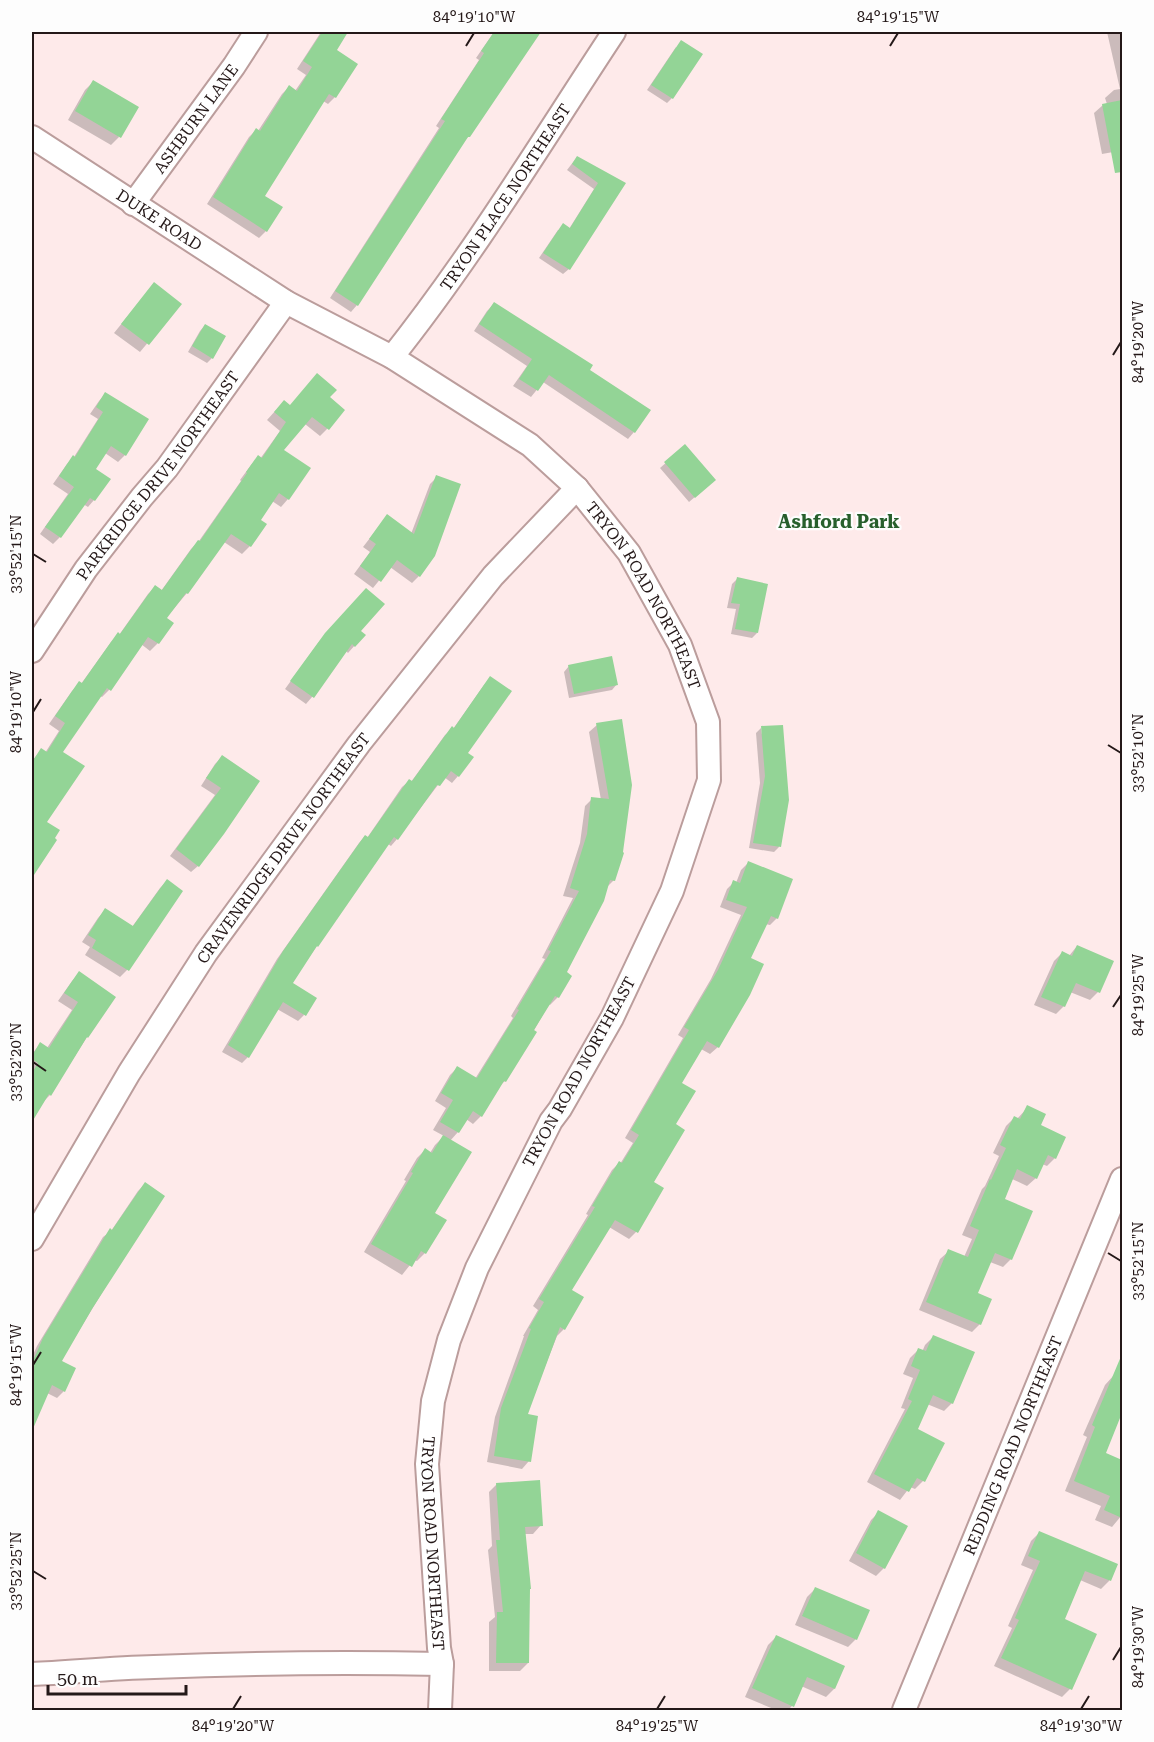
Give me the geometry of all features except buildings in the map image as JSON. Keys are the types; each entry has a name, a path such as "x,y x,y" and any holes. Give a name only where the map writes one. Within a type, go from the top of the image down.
{"street":[{"name":"ASHBURN LANE","path":"133,204 234,66 256,32"},
{"name":"TRYON PLACE NORTHEAST","path":"392,357 430,310 460,267 614,32"},
{"name":"DUKE ROAD","path":"32,137 286,302"},
{"name":"TRYON ROAD NORTHEAST","path":"286,302 392,357 530,445 577,488 629,553 680,645 708,722 709,780 672,891 612,1018 551,1121 516,1188 477,1268 449,1340 433,1401 428,1464 439,1648 442,1664 440,1710"},
{"name":"PARKRIDGE DRIVE NORTHEAST","path":"32,651 86,569 167,468 286,302"},
{"name":"CRAVENRIDGE DRIVE NORTHEAST","path":"32,1239 129,1073 206,953 367,734 493,576 577,488"},
{"name":"REDDING ROAD NORTHEAST","path":"904,1710 1122,1179"},
{"path":"32,1674 153,1667 339,1662 442,1664"}],"district":[{"name":"Ashford Park","path":"839,521"}]}
